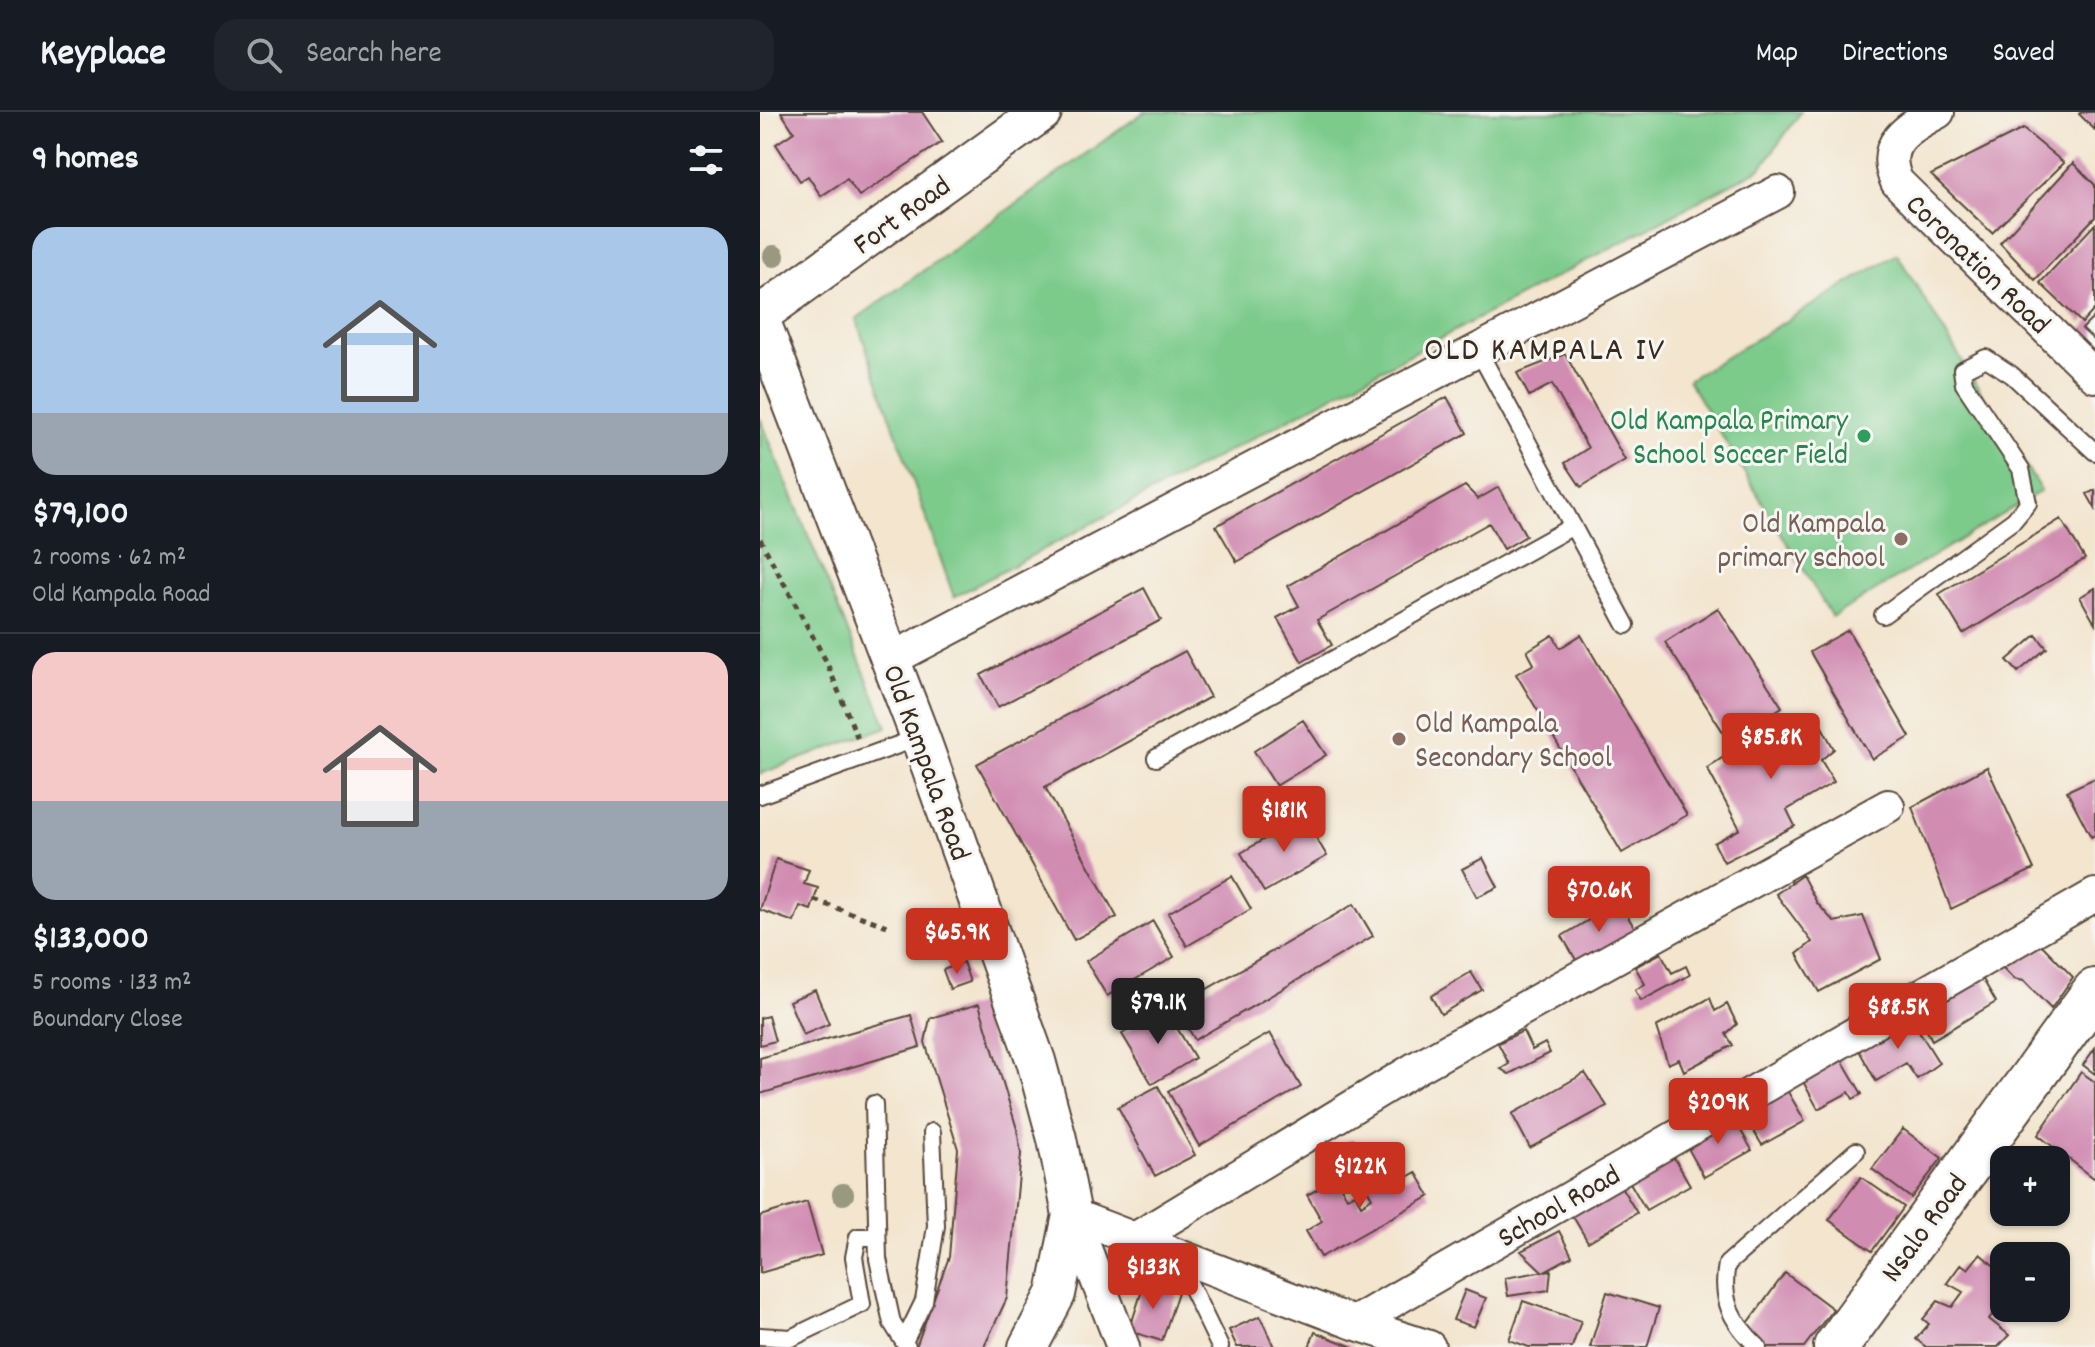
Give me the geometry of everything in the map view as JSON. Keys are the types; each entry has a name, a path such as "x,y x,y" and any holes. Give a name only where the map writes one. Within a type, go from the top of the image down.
{"main road":[{"name":"Nsalo Road","path":"1836,1347 2095,991"}],"street":[{"name":"Fort Road","path":"760,317 1042,112"},
{"name":"Coronation Road","path":"1938,112 1901,134 1892,151 1889,167 1897,182 2095,376"},
{"path":"890,660 1778,192"},
{"name":"Old Kampala Road","path":"760,317 920,737 1036,1061 1057,1139 1072,1215 1056,1294 1028,1347"},
{"path":"1135,1239 1418,1067 1888,806"},
{"name":"School Road","path":"1354,1323 2095,895"},
{"path":"1072,1215 1354,1323 1429,1347"},
{"path":"1072,1215 1123,1347"}],"lane":[{"path":"1478,350 1626,625"},
{"path":"1883,615 2014,520 2028,503 2021,469 1964,384 1962,370 1986,358 2012,375 2095,452"},
{"path":"1156,758 1573,526"},
{"path":"760,795 920,737"},
{"path":"874,1104 878,1259 892,1323 906,1345"},
{"path":"906,1345 924,1301 936,1226 932,1132"},
{"path":"1758,1347 1737,1327 1723,1286 1727,1264 1856,1151"},
{"path":"760,1336 791,1338 862,1304 854,1257 858,1237 877,1237"},
{"path":"1175,1254 1220,1347"}],"path":[{"path":"760,539 826,661 865,757"},
{"path":"814,900 887,926"}],"green space":[{"path":"1144,112 1801,112 1761,168 954,597 856,319"},
{"name":"Old Kampala Primary School Soccer Field","path":"1897,254 2041,491 1832,617 1688,380"},
{"path":"760,418 887,727 760,774"}],"building":[{"path":"781,112 922,112 942,142 859,196 847,179 821,196 808,176 800,181 776,144 794,132"},
{"path":"2095,112 2095,130 2079,114"},
{"path":"2023,129 2064,163 1992,233 1931,175"},
{"path":"2073,163 2095,185 2095,217 2035,280 2000,243"},
{"path":"2095,224 2095,309 2082,323 2040,283"},
{"path":"2095,316 2095,341 2082,329"},
{"path":"1565,354 1625,460 1581,487 1565,463 1588,448 1552,384 1529,396 1517,373"},
{"path":"1447,397 1467,433 1237,562 1216,526"},
{"path":"1465,486 1478,499 1499,487 1526,536 1504,549 1489,523 1317,620 1332,645 1302,662 1277,618 1299,606 1288,586"},
{"path":"2095,490 2095,508 2087,494"},
{"path":"2061,519 2085,559 1963,634 1939,594"},
{"path":"1144,588 1161,620 998,707 981,675"},
{"path":"2095,588 2095,624 2080,597"},
{"path":"1718,608 1782,707 1729,741 1665,642"},
{"path":"1848,630 1910,737 1872,759 1810,652"},
{"path":"1553,635 1560,648 1581,635 1687,815 1622,853 1516,674 1534,664 1527,651"},
{"path":"2036,635 2047,648 2018,672 2007,660"},
{"path":"1185,651 1210,697 1045,787 1117,917 1074,940 977,764"},
{"path":"1788,714 1796,724 1815,714 1834,749 1821,760 1834,782 1787,810 1795,826 1724,862 1714,843 1740,829 1707,768"},
{"path":"1303,720 1326,755 1276,786 1254,751"},
{"path":"1987,767 2034,869 1951,909 1912,807"},
{"path":"2095,778 2095,835 2091,837 2067,791"},
{"path":"1303,816 1327,856 1264,892 1241,853"},
{"path":"1483,858 1498,887 1477,897 1462,869"},
{"path":"776,859 809,870 804,884 818,888 811,910 800,906 794,922 760,910"},
{"path":"1802,875 1817,903 1834,922 1863,916 1881,959 1819,992 1797,954 1812,942 1776,894"},
{"path":"1232,876 1251,909 1187,946 1168,913"},
{"path":"1619,902 1637,932 1579,965 1562,936"},
{"path":"1354,904 1373,936 1195,1040 1176,1007"},
{"path":"1153,921 1174,957 1107,996 1086,961"},
{"path":"2038,941 2073,977 2051,1009 2024,981 2014,979 1999,964"},
{"path":"1661,953 1672,973 1686,966 1690,975 1641,1001 1635,990 1645,984 1635,967"},
{"path":"963,962 970,982 950,989 943,970"},
{"path":"1471,972 1482,990 1441,1014 1431,996"},
{"path":"1981,976 1996,1002 1932,1040 1917,1013"},
{"path":"815,990 829,1024 803,1035 789,1001"},
{"path":"1710,998 1715,1011 1727,1004 1737,1024 1726,1034 1733,1045 1684,1071 1679,1059 1668,1064 1656,1027"},
{"path":"979,1004 1017,1129 1021,1154 1007,1298 984,1347 916,1347 949,1257 958,1149 925,1042 930,1018"},
{"path":"1165,1008 1195,1058 1152,1084 1122,1034"},
{"path":"911,1015 920,1047 760,1094 760,1058"},
{"path":"768,1016 775,1041 760,1045 760,1018"},
{"path":"1911,1018 1939,1063 1917,1079 1906,1063 1876,1081 1856,1045"},
{"path":"1523,1031 1532,1050 1545,1043 1550,1053 1509,1074 1501,1069 1509,1064 1498,1043"},
{"path":"1270,1033 1301,1087 1199,1146 1168,1091"},
{"path":"2095,1048 2095,1074 2083,1065"},
{"path":"1839,1055 1862,1094 1853,1099 1849,1092 1818,1109 1800,1076"},
{"path":"2081,1072 2095,1082 2095,1179 2070,1160 2070,1146 2052,1146 2038,1135"},
{"path":"1585,1073 1607,1106 1530,1148 1512,1114"},
{"path":"1784,1085 1805,1121 1762,1145 1740,1109"},
{"path":"1158,1086 1195,1155 1155,1176 1118,1107"},
{"path":"1732,1115 1752,1150 1704,1177 1684,1141"},
{"path":"1903,1129 1942,1158 1911,1198 1872,1169"},
{"path":"1353,1139 1361,1154 1332,1169 1324,1154"},
{"path":"1669,1149 1690,1185 1646,1210 1625,1174"},
{"path":"1416,1172 1430,1196 1321,1257 1306,1231 1322,1221 1307,1195 1336,1179 1347,1197 1355,1194 1361,1205 1372,1198 1366,1188 1392,1174 1397,1183"},
{"path":"1861,1177 1904,1207 1872,1251 1829,1220"},
{"path":"1617,1180 1637,1213 1588,1242 1568,1208"},
{"path":"807,1202 822,1255 760,1273 760,1216"},
{"path":"1559,1231 1572,1256 1543,1272 1521,1251"},
{"path":"1980,1254 1990,1262 1989,1319 2009,1335 1998,1347 1926,1347 1916,1339 1929,1324 1923,1319 1938,1301 1952,1307 1963,1292 1947,1283 1961,1264 1968,1269"},
{"path":"1551,1270 1549,1290 1508,1296 1505,1278"},
{"path":"1785,1273 1833,1309 1804,1347 1766,1347 1743,1330"},
{"path":"1145,1281 1178,1292 1162,1341 1129,1331"},
{"path":"1465,1290 1486,1298 1474,1327 1453,1320"},
{"path":"1607,1292 1659,1308 1647,1347 1590,1347"},
{"path":"1523,1301 1581,1321 1572,1347 1529,1347 1509,1340"},
{"path":"1260,1316 1274,1347 1237,1347 1229,1330"},
{"path":"1315,1332 1353,1347 1309,1347"}],"place":[{"name":"Old Kampala Primary School Soccer Field","path":"1864,436"},
{"name":"Old Kampala primary school","path":"1901,539"},
{"name":"Old Kampala Secondary School","path":"1399,739"}],"district":[{"name":"OLD KAMPALA IV","path":"1545,347"}]}
